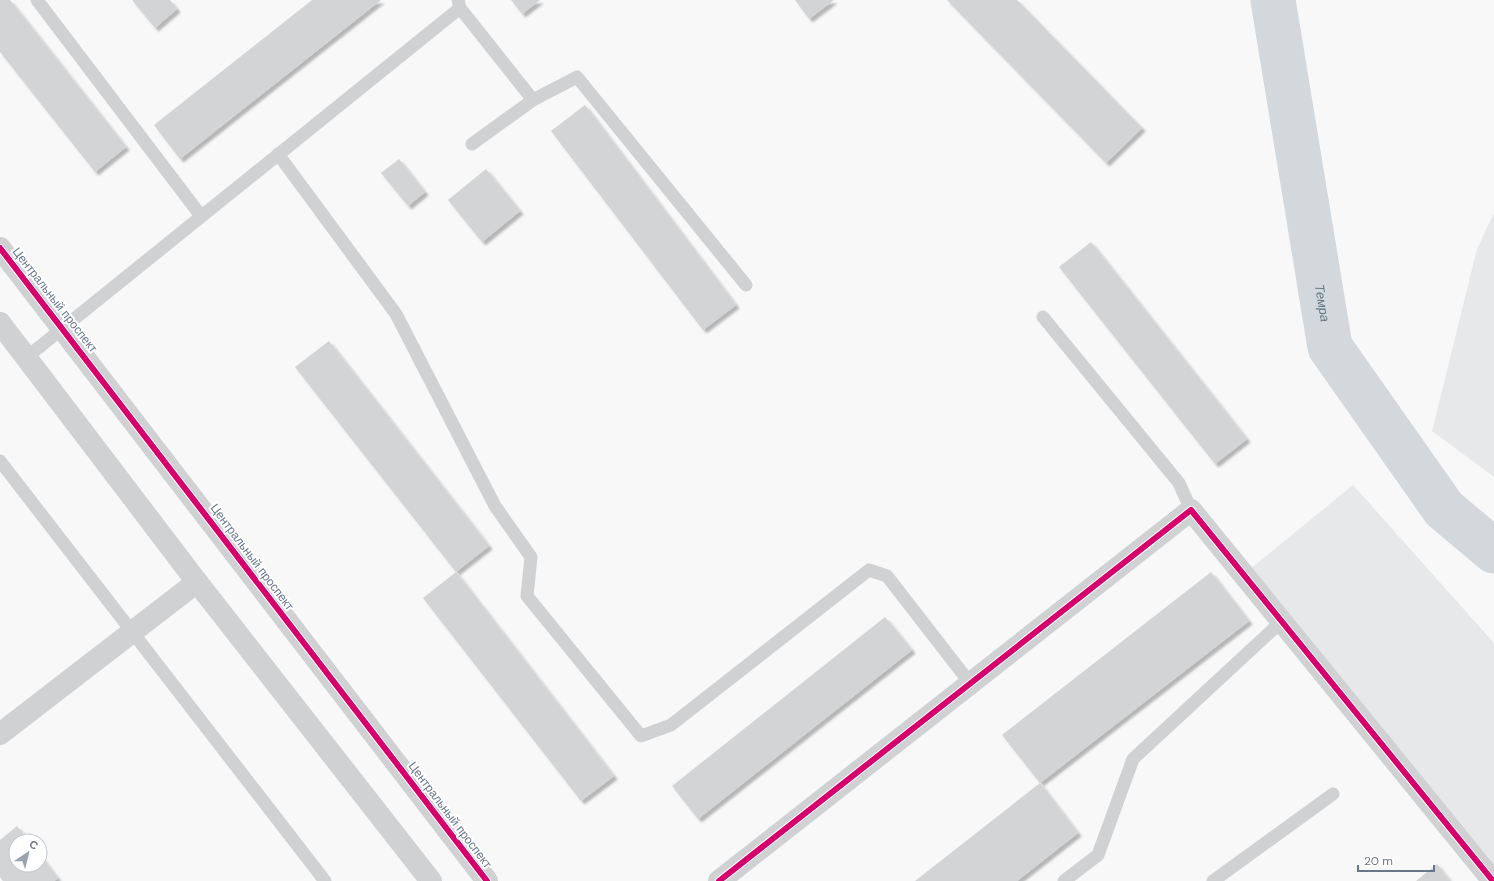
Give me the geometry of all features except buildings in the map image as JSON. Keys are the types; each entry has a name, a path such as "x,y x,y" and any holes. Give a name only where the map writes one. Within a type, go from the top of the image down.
{"street":[{"name":"Центральный проспект","path":"0,248 487,881"},
{"path":"0,323 198,582 431,881"},
{"path":"724,879 970,683 1191,510 1493,881"},
{"path":"0,734 198,582"}],"lane":[{"path":"37,0 201,216"},
{"path":"27,357 278,154 459,4 533,100"},
{"path":"472,144 533,100 577,77 746,285"},
{"path":"278,154 396,314 494,506 531,556 527,596 641,736 671,724 869,570 887,576 970,683"},
{"path":"1043,317 1180,483 1191,510"},
{"path":"0,461 325,881"},
{"path":"1064,881 1098,855 1133,759 1282,621"},
{"path":"1213,881 1333,794"}],"shaded area":[{"path":"1494,213 1494,477 1432,431 1477,249"},
{"path":"1353,485 1494,643 1494,865 1249,570"}],"waterway":[{"name":"Темра","path":"1273,0 1330,347 1444,509 1494,551"}],"cycle path":[{"path":"0,248 487,881"},
{"path":"719,881 1191,510 1493,881"}]}
